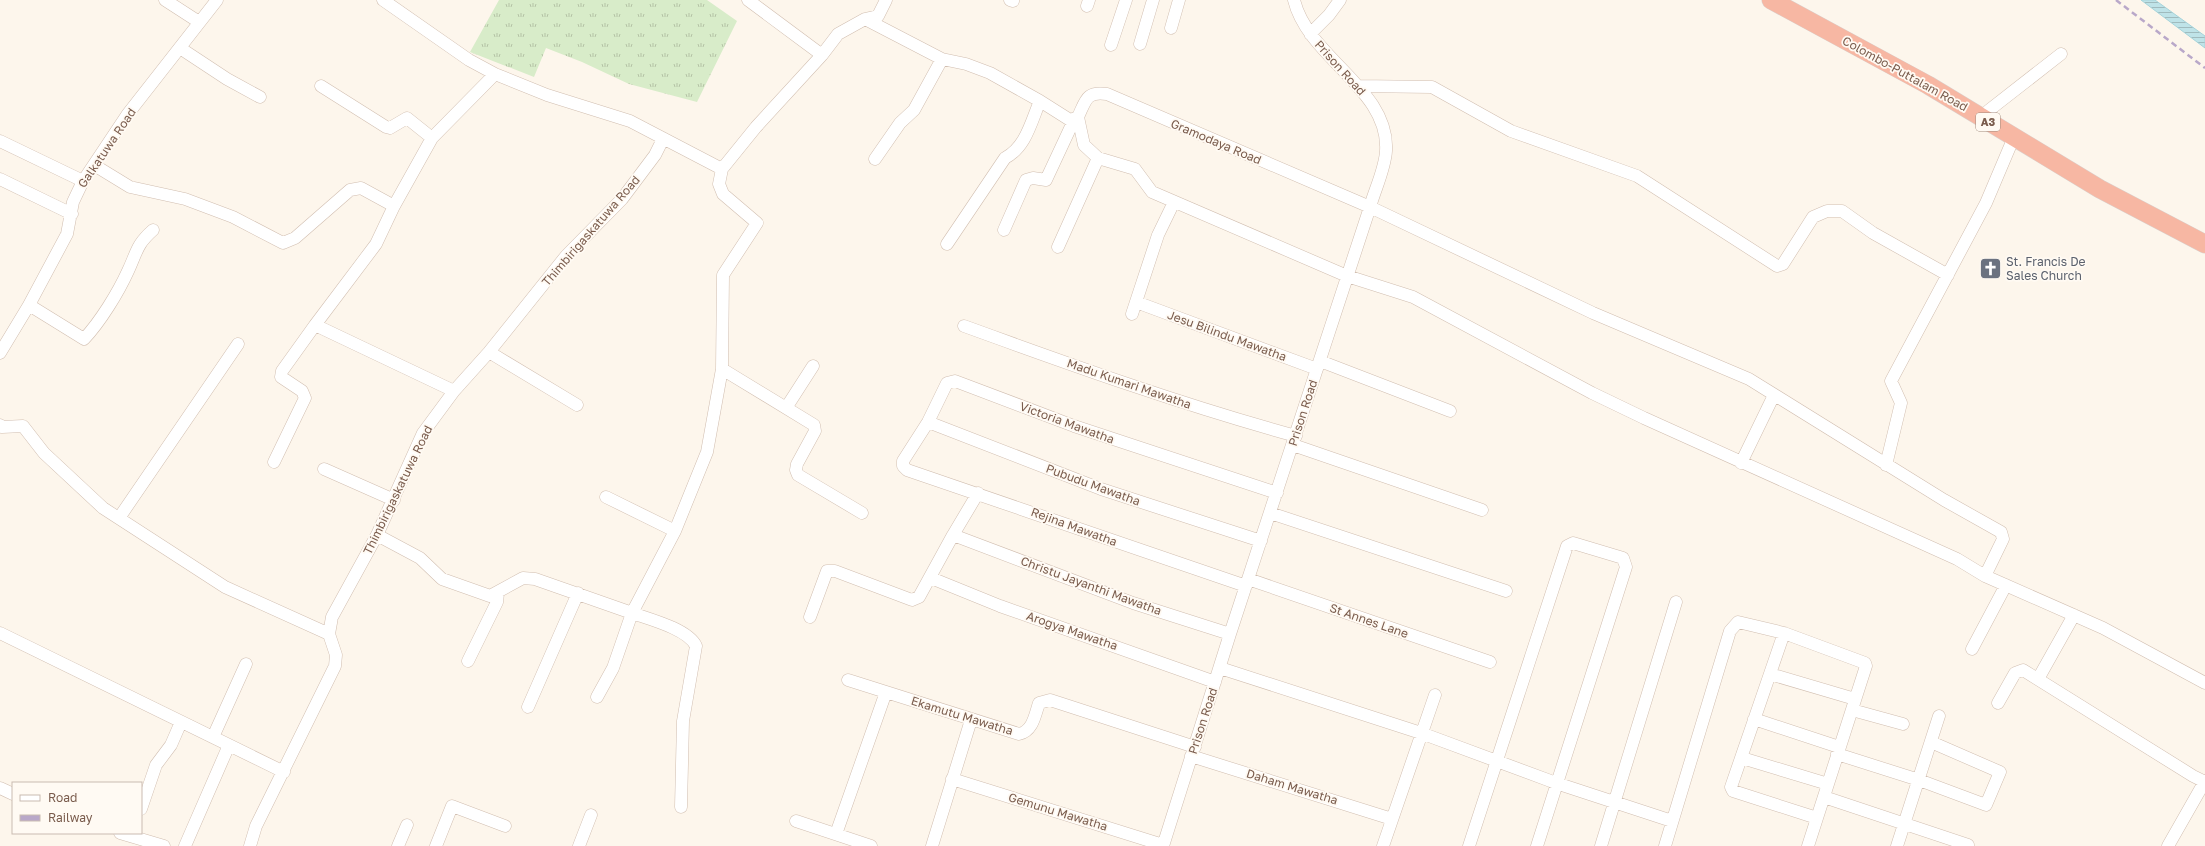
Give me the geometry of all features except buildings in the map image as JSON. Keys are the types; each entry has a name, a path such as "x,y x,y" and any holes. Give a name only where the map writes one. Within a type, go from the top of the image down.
{"highway":[{"name":"Colombo-Puttalam Road","path":"1771,0 1928,85 2100,189 2205,244"},
{"name":"Colombo-Puttalam Road","path":"1788,0 1932,78 2118,188 2205,232"}],"street":[{"path":"165,0 199,22"},
{"name":"Galkatuwa Road","path":"0,353 29,305 67,234 72,214 73,202 83,181 127,115 217,0"},
{"path":"383,0 469,60 495,74 547,95 630,121 722,169"},
{"path":"748,0 822,55"},
{"path":"597,698 613,668 632,613 675,531 707,452 722,369 723,275 757,223 723,194 719,184 722,169 756,126 822,55 838,34 865,19 878,16 886,0"},
{"path":"1111,45 1126,0"},
{"path":"1140,44 1153,0"},
{"path":"1171,28 1179,0"},
{"name":"Prison Road","path":"1163,846 1230,634 1295,440 1370,207 1386,151 1382,125 1372,104 1358,86 1323,50 1310,34 1294,0"},
{"path":"1310,34 1329,15 1340,0"},
{"path":"865,19 942,59 966,64 990,73 1070,120 1076,118 1084,145 1098,158 1135,169 1152,192 1347,276 1413,297 1592,393 1741,463 1957,559 1985,576 2103,628 2205,683"},
{"path":"180,48 227,79 260,97"},
{"path":"1988,110 2061,54"},
{"path":"875,159 900,123 914,110 942,59"},
{"path":"274,462 304,398 302,391 281,377 282,371 376,244 394,206 432,138 495,74"},
{"path":"321,86 386,127 390,128 407,118 432,138"},
{"path":"1358,86 1432,87 1510,131 1637,176 1777,266 1783,264 1813,218 1827,211 1842,211 1873,233 1948,275"},
{"name":"Gramodaya Road","path":"1004,230 1026,180 1033,178 1046,180 1087,97 1095,92 1107,94 1370,207 1593,313 1749,379 1886,465 2001,532 2003,539 1985,576"},
{"path":"947,244 1005,158 1014,153 1022,143 1040,101"},
{"path":"1886,465 1901,403 1891,381 1986,203 2014,137"},
{"name":"Thimbirigaskatuwa Road","path":"329,634 332,617 377,535 423,433 454,391 489,352 566,256 622,199 655,155 663,139"},
{"path":"0,140 83,181"},
{"path":"1058,247 1098,158"},
{"path":"94,165 130,187 185,199 232,217 283,243 295,238 350,190 361,188 394,206"},
{"path":"0,179 72,214"},
{"path":"1132,314 1158,235 1174,202"},
{"path":"29,305 84,339 93,330 128,272 140,241 153,230"},
{"name":"Jesu Bilindu Mawatha","path":"1136,302 1450,411"},
{"path":"315,325 454,391"},
{"name":"Madu Kumari Mawatha","path":"964,326 1127,385 1295,440 1482,510"},
{"path":"119,518 238,344"},
{"path":"489,352 577,405"},
{"path":"786,408 813,366"},
{"path":"722,369 814,425 815,430 796,470 798,475 862,513"},
{"name":"Victoria Mawatha","path":"903,466 903,461 928,422 947,383 955,381 1074,426 1277,493"},
{"path":"1741,463 1774,395"},
{"name":"Pubudu Mawatha","path":"928,422 1101,489 1261,541"},
{"path":"0,425 2,427 23,426 44,453 103,508 225,587 329,634 336,656 335,666 256,826 250,846"},
{"name":"Rejina Mawatha","path":"903,466 907,470 978,493 1173,563 1247,583"},
{"path":"324,469 394,500"},
{"path":"810,617 827,572 835,571 912,600 920,597 953,535 978,493"},
{"path":"606,497 675,531"},
{"path":"1270,513 1506,591"},
{"path":"377,535 420,558 442,579 490,596 523,578 535,579 668,626 692,639 696,646 683,721 681,807"},
{"name":"Christu Jayanthi Mawatha","path":"953,535 1133,603 1230,634"},
{"path":"1469,846 1567,546 1573,543 1623,558 1626,567 1537,846"},
{"name":"Arogya Mawatha","path":"931,578 1000,606 1215,682"},
{"name":"St Annes Lane","path":"1247,583 1490,662"},
{"path":"1972,649 2006,585"},
{"path":"468,662 497,602 498,593"},
{"path":"528,707 578,593"},
{"path":"1601,846 1676,602"},
{"path":"2038,679 2074,615"},
{"path":"1665,846 1730,631 1738,622 1784,633 1865,663 1808,846"},
{"path":"0,633 284,772"},
{"path":"1784,633 1731,787 1733,791 1817,818"},
{"path":"213,737 246,664"},
{"path":"1220,668 1421,733 1498,760 1556,783 1672,821"},
{"path":"1998,703 2019,670 2023,670 2193,776 2205,781 2168,846"},
{"path":"1770,674 1903,724"},
{"name":"Ekamutu Mawatha","path":"848,680 1019,734 1025,733 1031,726 1039,703 1050,700 1193,752"},
{"path":"836,834 886,692"},
{"path":"1383,846 1435,695"},
{"path":"1896,846 1939,716"},
{"path":"1754,719 1919,780 1984,806 2000,773 1931,742"},
{"path":"932,846 971,720"},
{"path":"142,806 156,765 171,745 181,722"},
{"path":"185,846 229,745"},
{"name":"Daham Mawatha","path":"1193,752 1392,819"},
{"path":"1742,758 1828,784"},
{"name":"Gemunu Mawatha","path":"952,779 1163,846"},
{"path":"0,788 12,794"},
{"path":"1824,797 1968,845"},
{"path":"436,846 452,806 505,826"},
{"path":"579,846 591,815"},
{"path":"796,821 871,846"},
{"path":"398,846 407,825"},
{"path":"122,834 131,839 164,846"}],"green space":[{"path":"499,0 707,0 737,21 697,102 629,84 582,62 546,48 534,77 470,52"}],"water":[{"path":"2141,0 2155,0 2205,36 2205,48"}],"railway":[{"path":"2116,0 2205,68"}],"place":[{"name":"St. Francis De Sales Church","path":"1991,269"}]}
